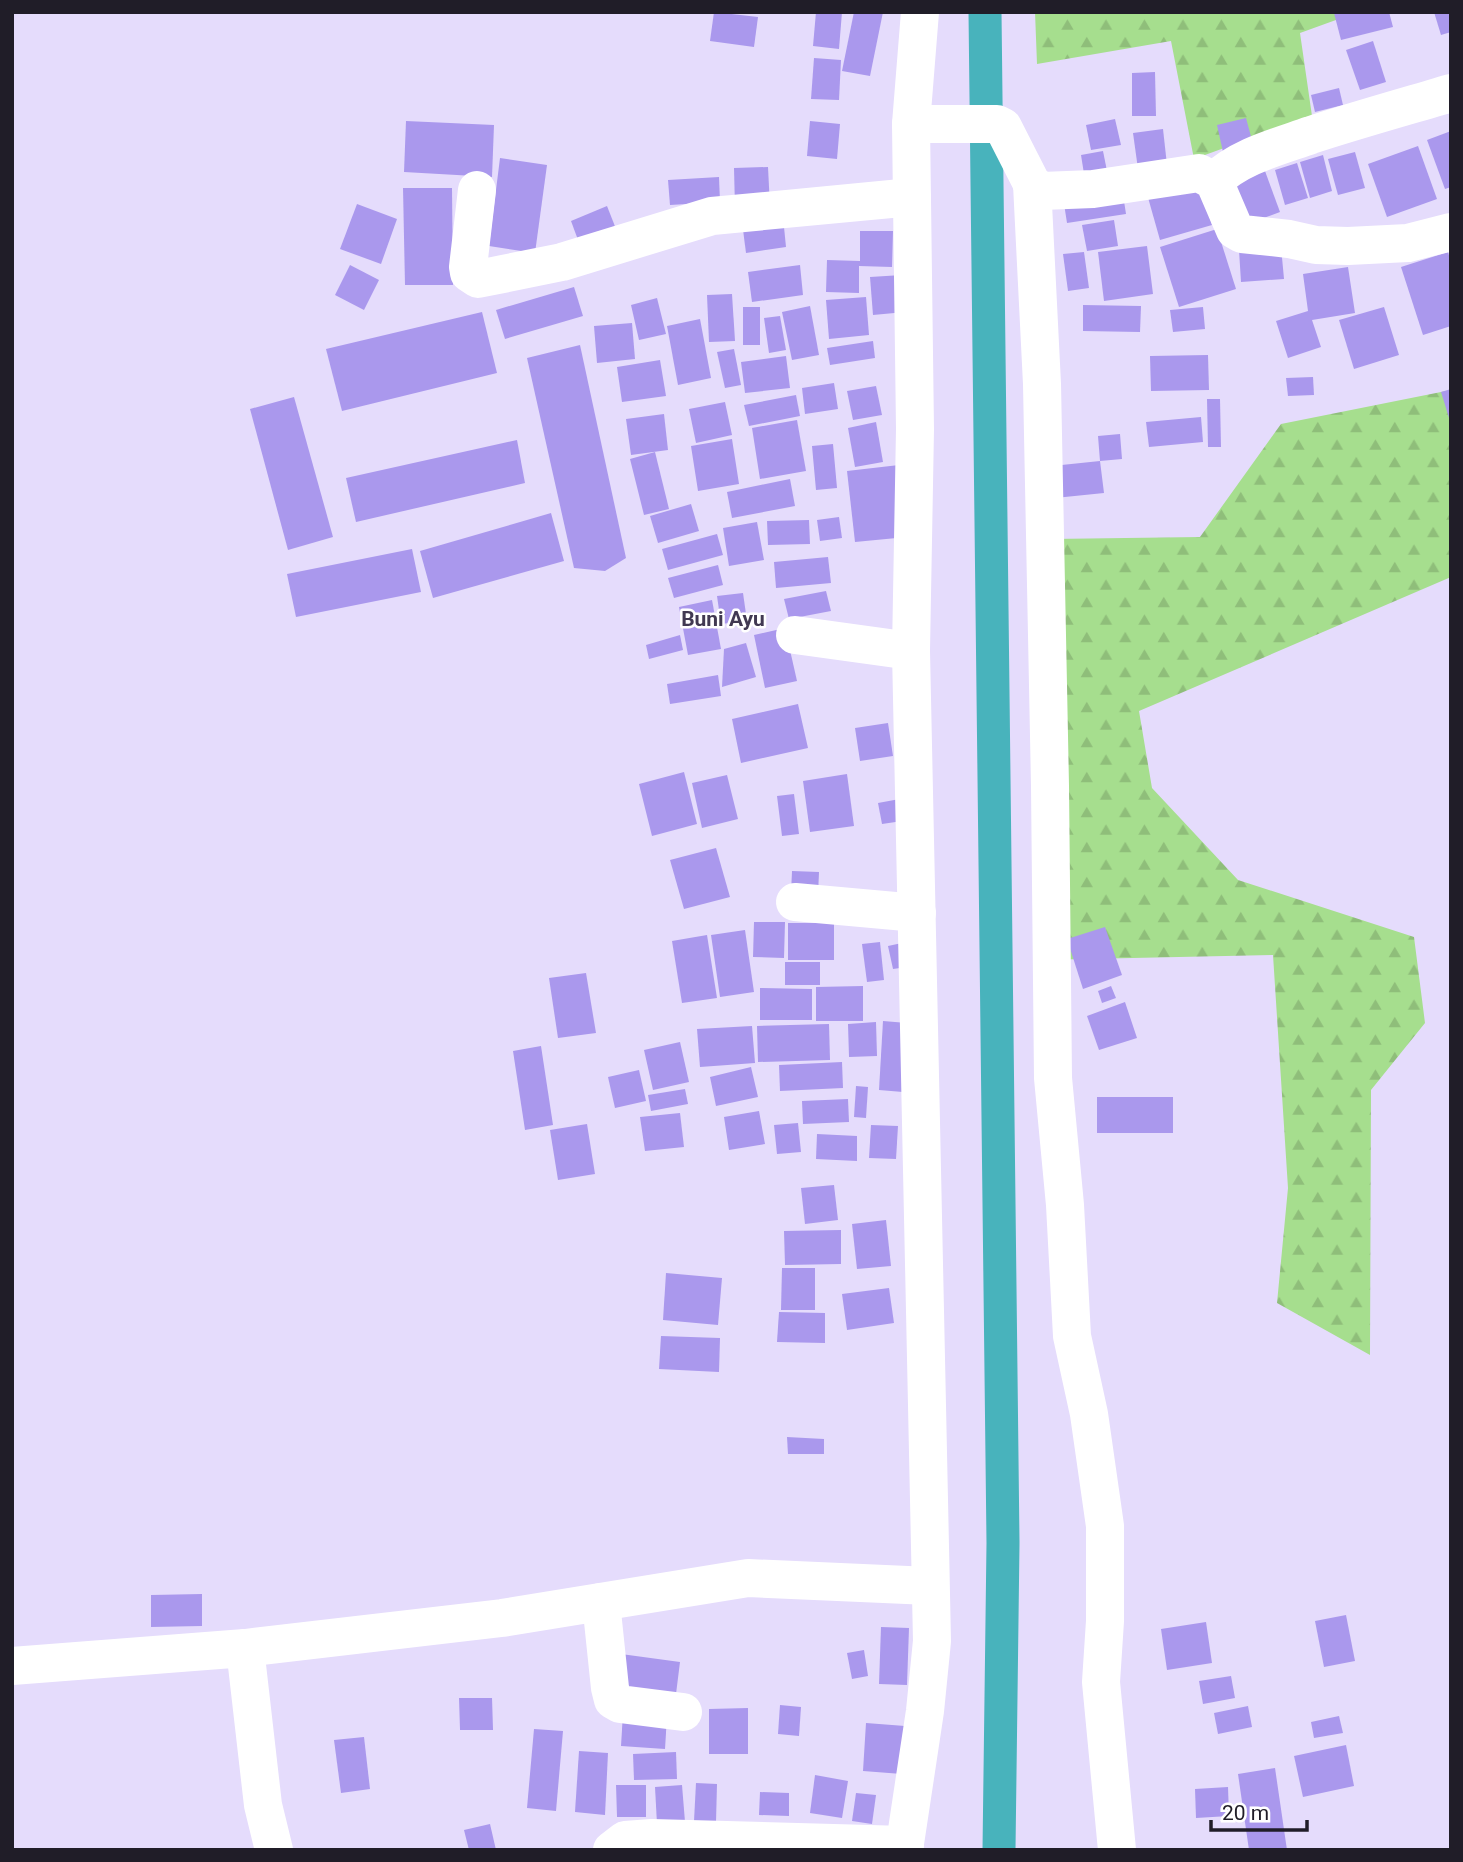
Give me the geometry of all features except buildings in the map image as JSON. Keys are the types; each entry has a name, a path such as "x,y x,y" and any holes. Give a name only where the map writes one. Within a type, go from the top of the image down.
{"street":[{"path":"612,1850 625,1840 652,1838 904,1847 925,1711 932,1641 911,651 915,429 912,197 920,124 920,12"},
{"path":"1214,181 1227,169 1261,152 1451,93"},
{"path":"920,124 998,124 1003,127 1032,184 1042,384 1053,1078 1065,1205 1072,1336 1089,1414 1105,1526 1105,1621 1101,1682 1117,1850"},
{"path":"1032,184 1042,191 1093,189 1199,173 1214,181 1235,230 1242,234 1348,247 1408,243 1451,232"},
{"path":"477,190 468,267 469,273 478,279 562,262 712,216 912,197"},
{"path":"795,635 911,651"},
{"path":"795,902 916,913"},
{"path":"12,1666 244,1648 502,1618 748,1578 930,1586"},
{"path":"601,1602 610,1688 614,1700 620,1704 683,1712"},
{"path":"244,1648 263,1805 274,1850"}],"green space":[{"path":"1035,12 1358,12 1300,33 1312,116 1194,159 1171,41 1037,64"},
{"path":"1451,390 1451,577 1139,711 1152,788 1238,880 1414,937 1425,1023 1371,1090 1370,1355 1277,1303 1288,1188 1273,955 1039,960 1051,539 1200,537 1281,424"}],"waterway":[{"path":"985,12 1003,1543 999,1850"}],"district":[{"name":"Buni Ayu","path":"723,619"}]}
